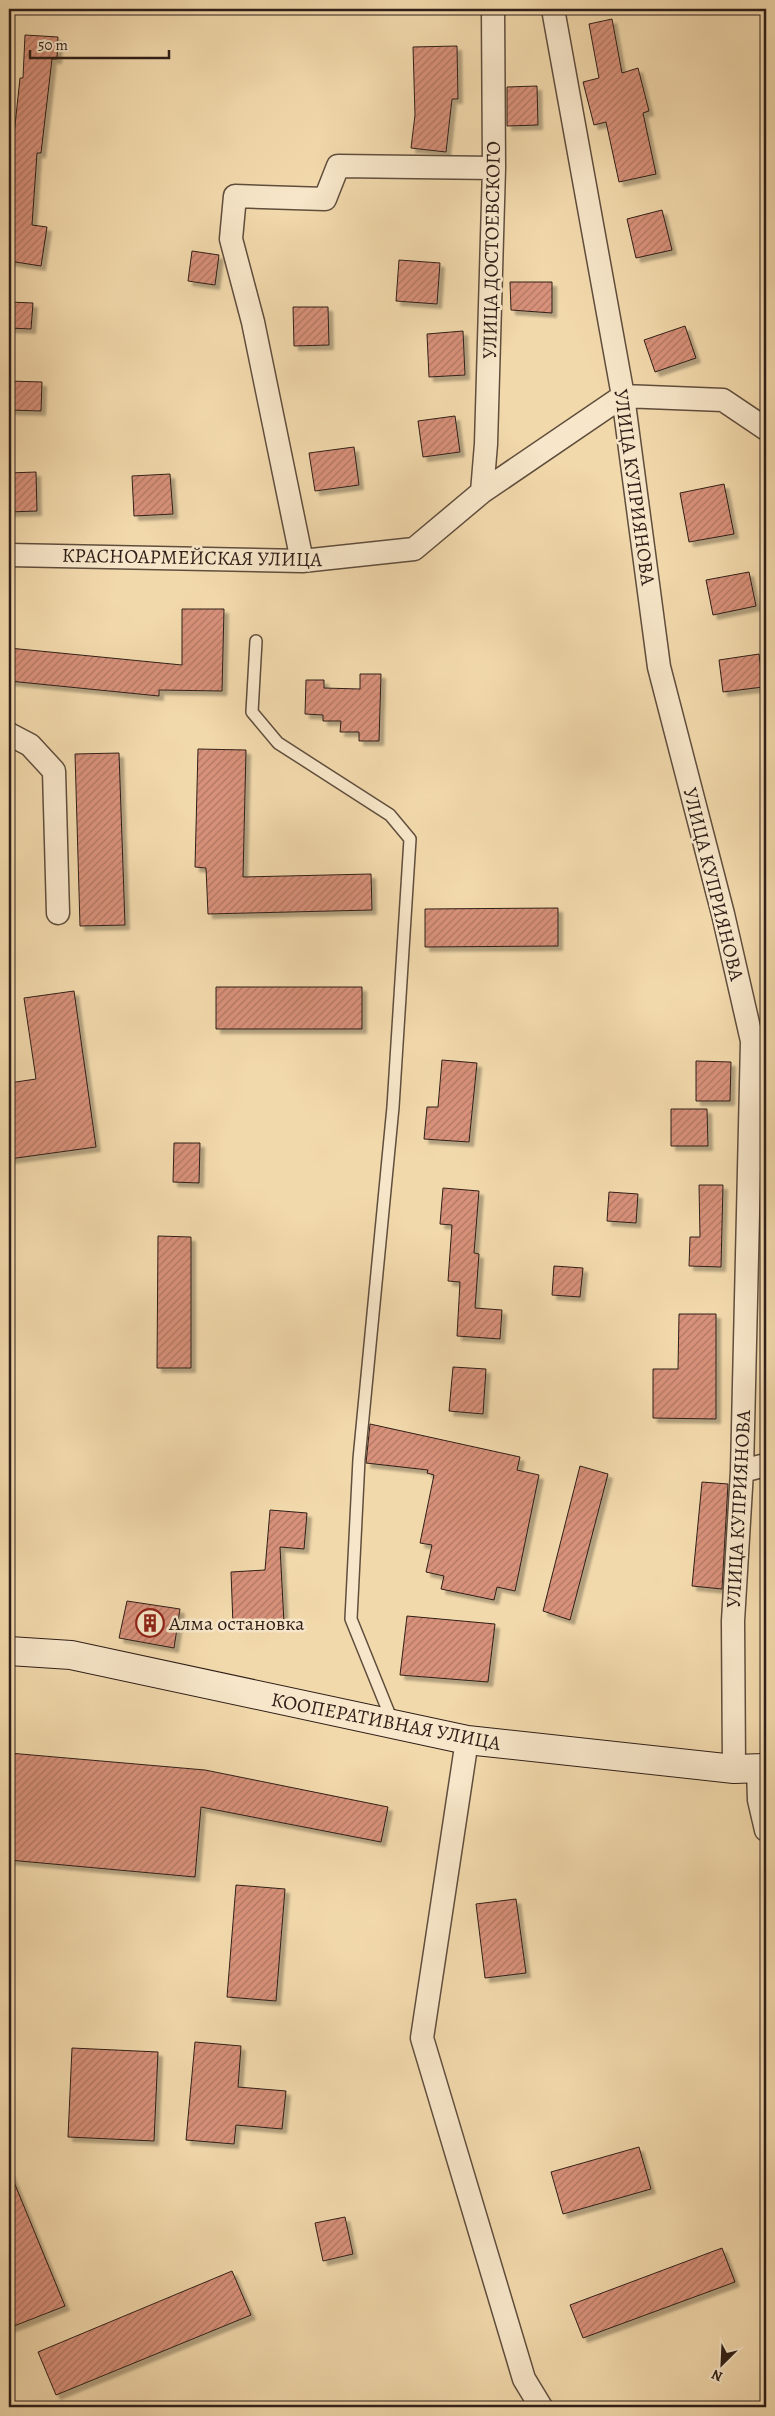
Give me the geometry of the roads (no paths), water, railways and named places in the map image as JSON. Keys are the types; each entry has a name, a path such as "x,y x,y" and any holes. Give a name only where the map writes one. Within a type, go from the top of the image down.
{"main road":[{"name":"КООПЕРАТИВНАЯ УЛИЦА","path":"9,1651 71,1655 467,1740 753,1769"}],"street":[{"name":"УЛИЦА ДОСТОЕВСКОГО","path":"482,492 486,434 494,168 493,9"},
{"name":"УЛИЦА КУПРИЯНОВА","path":"553,9 623,396 659,667 723,914 752,1041 742,1471 733,1621 753,1769 766,1830"},
{"path":"302,561 253,322 231,239 236,196 325,199 338,166 494,168"},
{"path":"623,396 723,400 766,429"},
{"name":"КРАСНОАРМЕЙСКАЯ УЛИЦА","path":"9,555 302,561 414,549 482,492 623,396"},
{"path":"9,734 30,745 54,771 58,913"},
{"path":"742,1471 766,1465"},
{"path":"467,1740 422,2038 524,2379 541,2407"}],"lane":[{"path":"256,641 252,712 278,743 390,815 410,840 393,1107 358,1459 351,1619 394,1724"}],"place":[{"name":"Алма остановка","path":"150,1623"}]}
